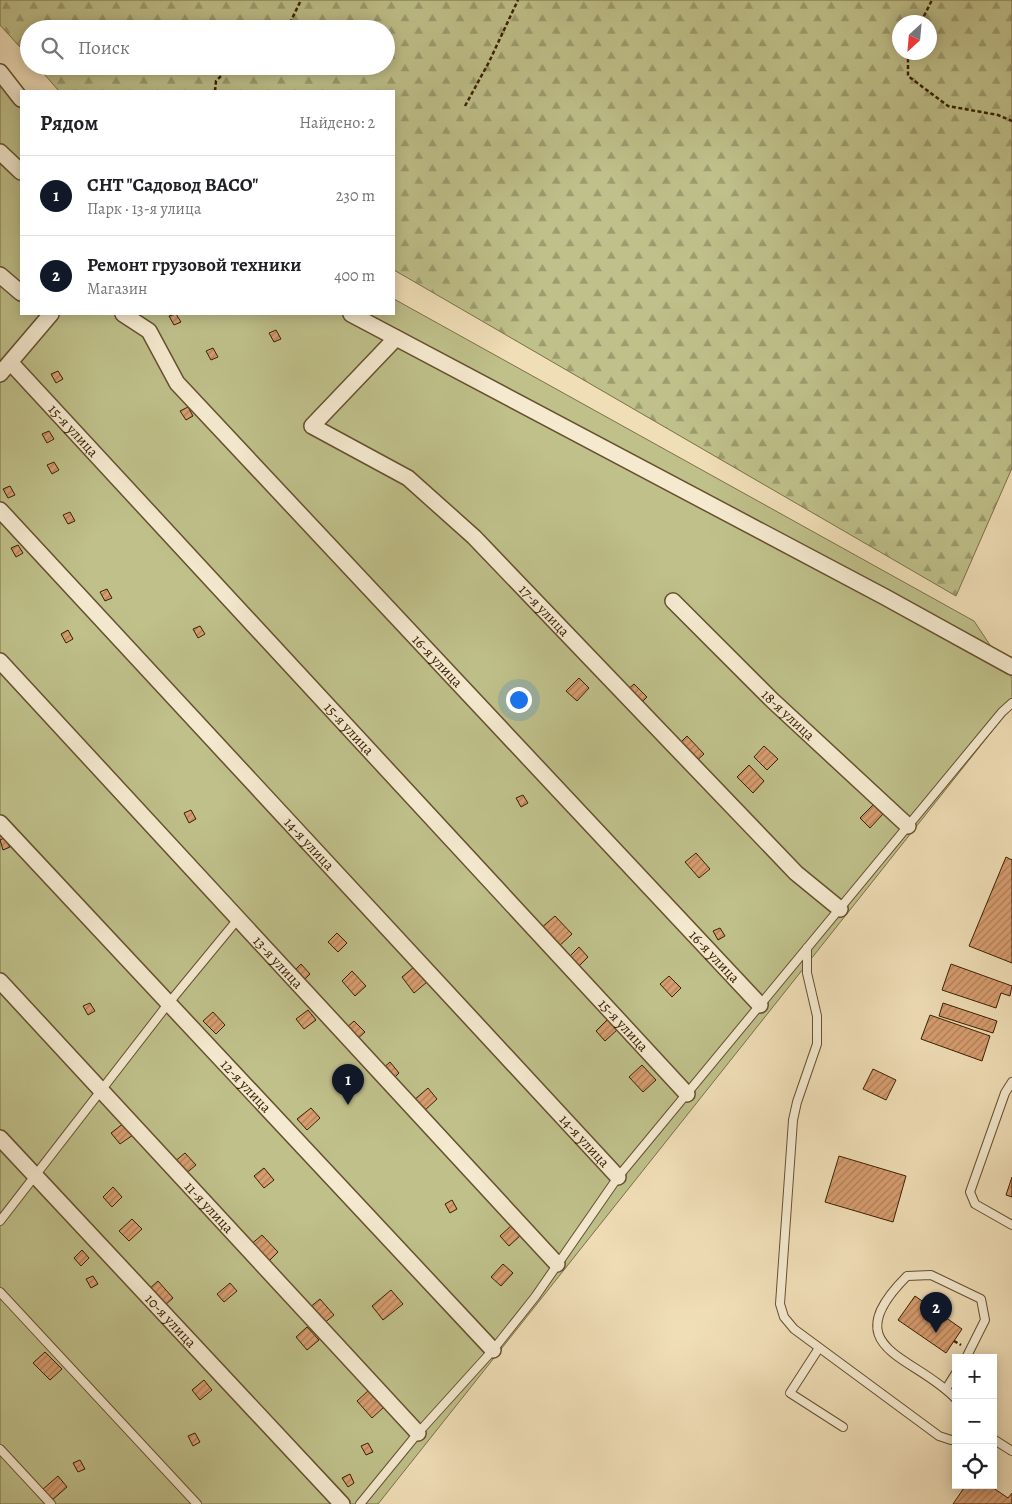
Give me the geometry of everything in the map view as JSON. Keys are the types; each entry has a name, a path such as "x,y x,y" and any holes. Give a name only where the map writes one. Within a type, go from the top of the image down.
{"street":[{"path":"0,72 20,97"},
{"path":"0,152 20,171"},
{"path":"0,275 20,291"},
{"path":"0,374 11,363 48,315"},
{"name":"16-я улица","path":"125,315 149,331 177,383 760,1005"},
{"path":"352,315 885,597 1012,667"},
{"name":"17-я улица","path":"396,338 312,426 408,478 474,537 796,873 840,909"},
{"name":"15-я улица","path":"11,363 687,1094"},
{"name":"14-я улица","path":"0,510 618,1177"},
{"name":"18-я улица","path":"673,601 772,700 908,826"},
{"name":"13-я улица","path":"0,661 556,1264"},
{"name":"12-я улица","path":"0,823 492,1350"},
{"name":"11-я улица","path":"0,981 418,1433"},
{"name":"10-я улица","path":"0,1138 342,1504"}],"lane":[{"path":"360,1504 418,1433 492,1350 536,1296 556,1264 618,1177 1002,712 1012,703"},
{"path":"0,1221 168,1004 238,919"},
{"path":"808,948 806,973 817,1016 817,1044 797,1102 793,1120 780,1304 784,1317 794,1329 939,1436 952,1440"},
{"path":"1012,1082 1006,1093 970,1192 975,1204 1012,1225"},
{"path":"955,1399 946,1389 890,1353 877,1332 878,1316 890,1292 907,1276 931,1275 981,1299 985,1320 968,1354"},
{"path":"0,1292 197,1504"},
{"path":"820,1348 790,1393 843,1428"},
{"path":"946,1389 952,1379"},
{"path":"997,1442 1012,1452"},
{"path":"0,1449 51,1504"}],"path":[{"path":"291,20 301,0"},
{"path":"464,106 489,62 518,0"},
{"path":"924,15 932,0"},
{"path":"908,60 908,76 948,106 998,115 1012,121"},
{"path":"215,90 216,81 222,75"}],"green space":[{"path":"0,0 1012,0 1012,468 956,596 395,271 395,90 58,90 45,75 395,75 395,20 20,20 20,47 0,25"},
{"path":"0,76 20,98 20,315 395,315 395,300 974,621 1012,678 1012,706 378,1504 0,1504"}],"building":[{"path":"177,315 181,322 174,325 169,316"},
{"path":"276,330 281,339 274,342 269,333"},
{"path":"213,348 218,357 211,360 206,351"},
{"path":"58,371 63,379 56,383 51,374"},
{"path":"188,407 193,416 186,420 180,411"},
{"path":"49,431 54,439 47,443 42,434"},
{"path":"54,462 59,470 52,474 47,465"},
{"path":"10,486 15,495 8,498 3,489"},
{"path":"70,512 75,521 68,524 63,515"},
{"path":"18,545 23,553 16,557 11,548"},
{"path":"107,589 112,598 105,601 100,592"},
{"path":"200,626 205,634 198,638 193,629"},
{"path":"68,630 73,639 66,643 61,634"},
{"path":"579,678 589,688 577,701 566,691"},
{"path":"634,684 647,697 638,706 625,692"},
{"path":"687,736 704,754 693,764 676,747"},
{"path":"764,746 778,759 767,770 754,757"},
{"path":"749,765 764,781 753,793 737,777"},
{"path":"523,795 528,803 521,807 516,798"},
{"path":"873,805 883,814 870,828 860,818"},
{"path":"191,810 196,819 189,823 184,813"},
{"path":"4,838 10,847 3,850 0,840"},
{"path":"696,853 710,869 699,878 685,862"},
{"path":"1006,857 1012,860 1012,963 969,946"},
{"path":"555,916 572,934 558,947 541,928"},
{"path":"720,928 725,936 718,940 713,931"},
{"path":"337,933 347,943 338,952 328,942"},
{"path":"579,947 588,957 576,969 567,959"},
{"path":"301,964 310,974 301,983 292,973"},
{"path":"951,964 1012,986 1010,996 1001,993 996,1008 942,990"},
{"path":"414,967 427,982 414,993 402,977"},
{"path":"352,971 366,986 355,996 342,981"},
{"path":"669,976 681,988 672,997 660,984"},
{"path":"90,1003 95,1011 88,1015 83,1006"},
{"path":"943,1003 997,1021 993,1033 939,1016"},
{"path":"308,1010 316,1020 304,1029 296,1019"},
{"path":"213,1012 225,1025 216,1034 203,1021"},
{"path":"930,1015 990,1036 982,1061 921,1039"},
{"path":"609,1018 618,1029 605,1041 596,1031"},
{"path":"354,1021 365,1032 354,1042 344,1030"},
{"path":"390,1062 399,1073 391,1081 381,1070"},
{"path":"642,1065 656,1080 643,1092 629,1077"},
{"path":"873,1069 896,1080 886,1100 863,1089"},
{"path":"428,1088 437,1099 424,1111 414,1100"},
{"path":"311,1108 320,1118 307,1130 297,1119"},
{"path":"124,1123 133,1135 120,1144 111,1133"},
{"path":"185,1153 196,1165 184,1175 173,1163"},
{"path":"839,1156 906,1176 893,1222 825,1202"},
{"path":"264,1168 274,1180 264,1188 254,1176"},
{"path":"1012,1177 1012,1197 1006,1195"},
{"path":"113,1187 122,1197 112,1207 103,1197"},
{"path":"452,1200 457,1209 450,1213 445,1204"},
{"path":"132,1219 142,1229 129,1241 119,1231"},
{"path":"512,1225 521,1235 509,1246 500,1236"},
{"path":"262,1235 278,1252 266,1264 249,1246"},
{"path":"82,1250 89,1258 81,1266 74,1258"},
{"path":"503,1264 513,1273 501,1286 491,1277"},
{"path":"93,1276 98,1284 91,1288 86,1279"},
{"path":"158,1281 173,1298 164,1306 149,1289"},
{"path":"230,1283 237,1291 224,1302 217,1294"},
{"path":"391,1290 403,1304 383,1320 372,1306"},
{"path":"915,1296 962,1329 946,1353 898,1320"},
{"path":"320,1299 334,1315 323,1324 309,1308"},
{"path":"307,1327 319,1340 307,1350 296,1337"},
{"path":"45,1352 62,1369 50,1380 33,1363"},
{"path":"204,1380 212,1390 200,1400 192,1390"},
{"path":"368,1391 384,1407 372,1418 357,1401"},
{"path":"195,1433 200,1442 193,1446 188,1436"},
{"path":"368,1443 373,1452 366,1455 361,1446"},
{"path":"80,1460 85,1469 78,1472 73,1463"},
{"path":"350,1474 354,1483 348,1487 342,1478"},
{"path":"58,1476 67,1487 51,1501 42,1490"},
{"path":"963,1489 995,1489 1008,1498 1012,1493 1012,1504 953,1504"}],"place":[{"name":"СНТ \"Садовод ВАСО\"","path":"348,1105"},
{"name":"Ремонт грузовой техники","path":"936,1333"}]}
